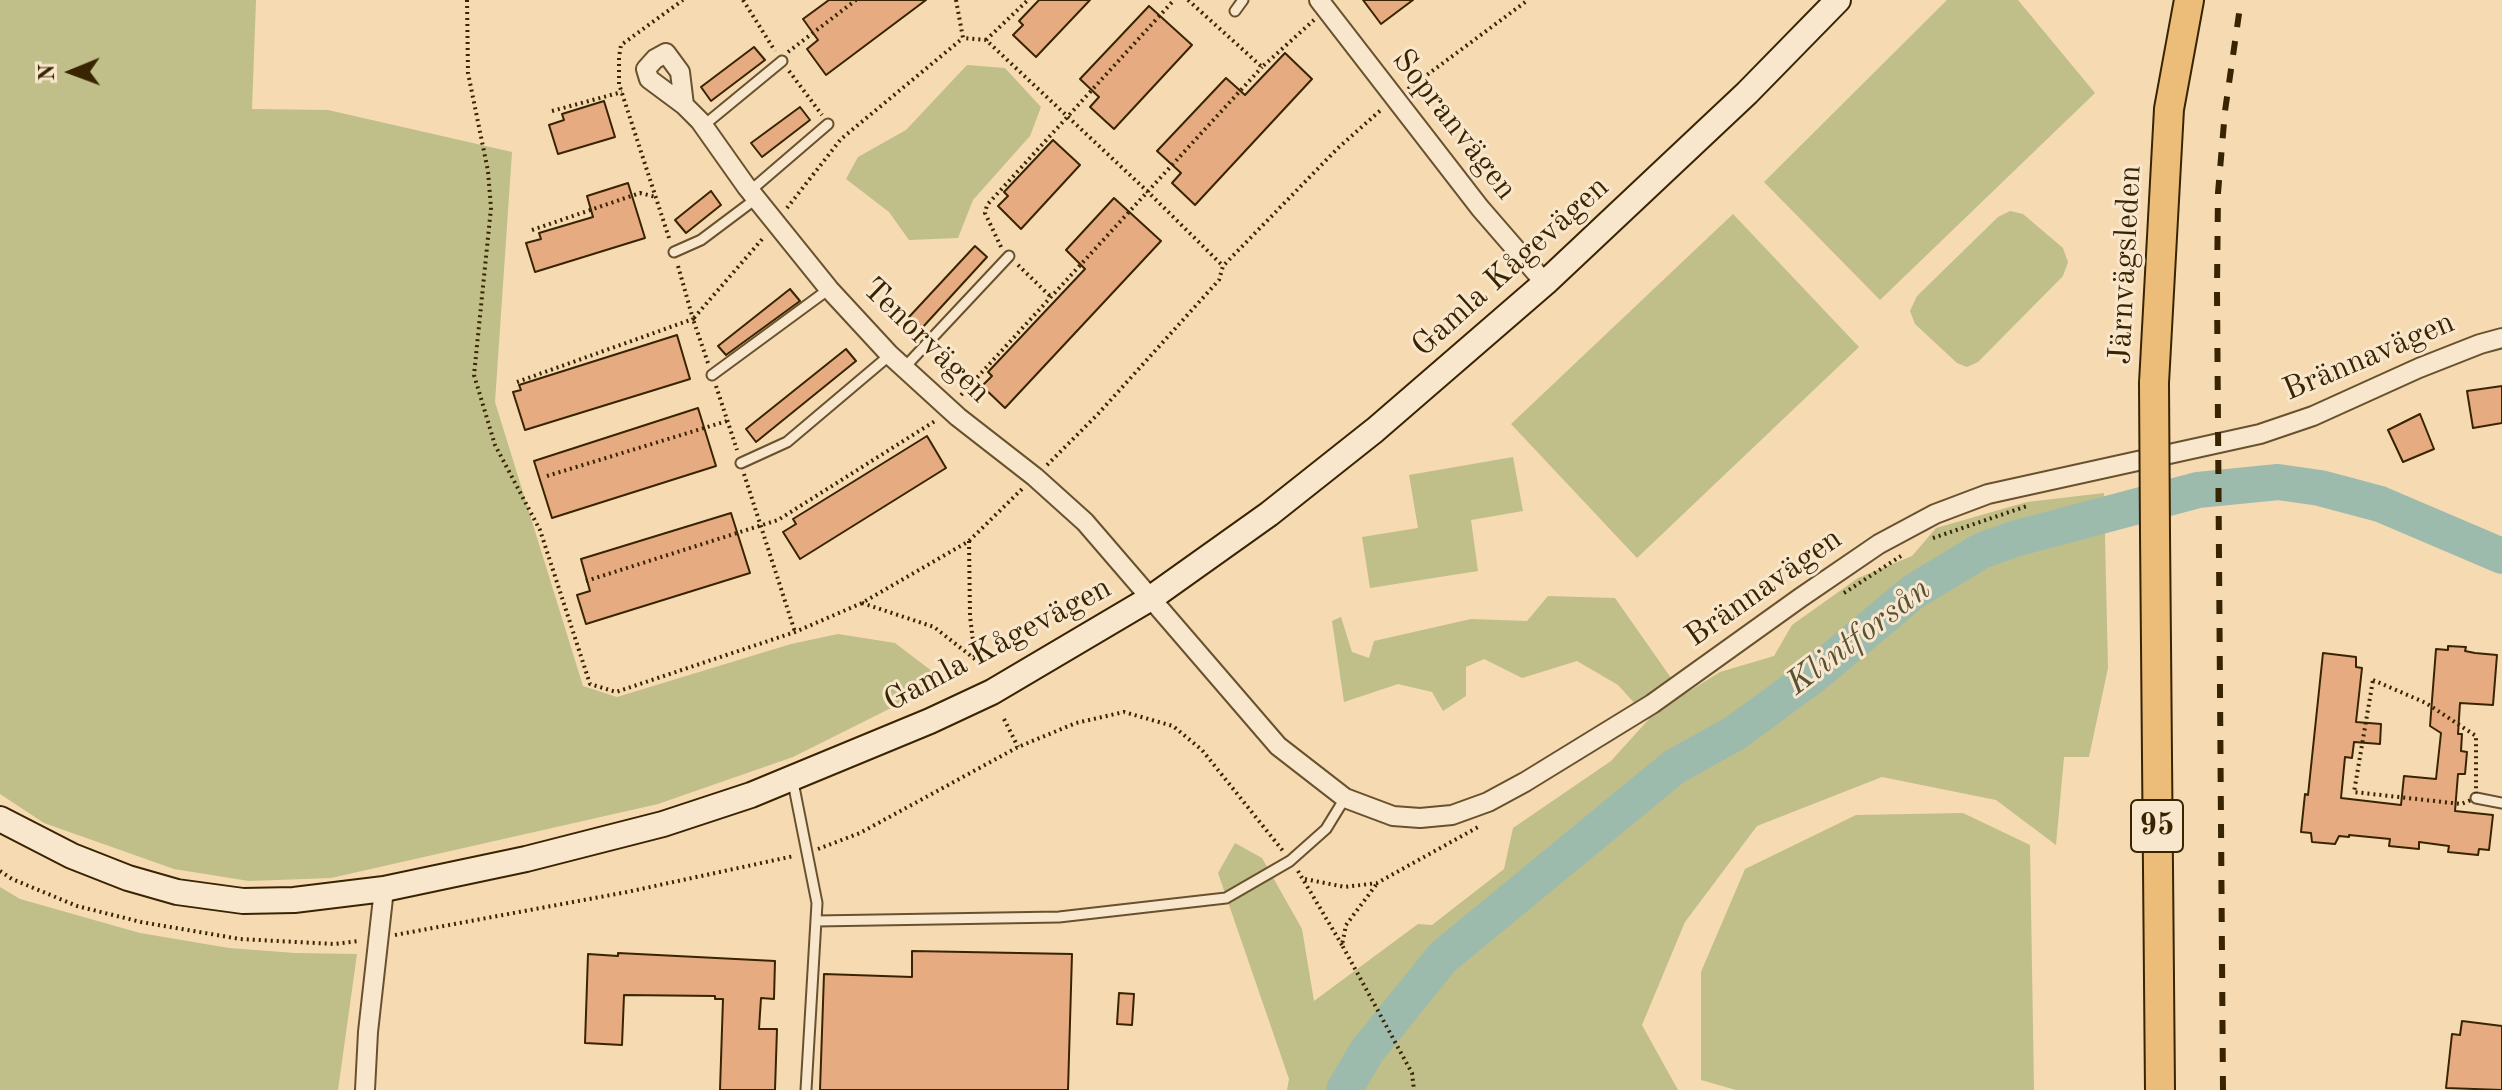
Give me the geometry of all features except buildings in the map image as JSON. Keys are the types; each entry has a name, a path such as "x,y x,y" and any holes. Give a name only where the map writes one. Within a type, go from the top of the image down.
{"main road":[{"name":"Järnvägsleden","path":"2160,1090 2154,383 2169,109 2189,0"}],"street":[{"name":"Gamla Kågevägen","path":"0,819 72,856 128,878 177,892 243,901 294,900 384,889 526,859 663,824 751,795 850,756 992,692 1151,598 1269,514 1375,430 1545,283 1747,93 1838,0"},
{"name":"Sopranvägen","path":"1323,6 1480,208 1545,283"},
{"name":"Tenorvägen","path":"684,105 829,289 897,361 1085,522 1151,598"},
{"name":"Brännavägen","path":"1151,598 1278,746 1345,798 1393,816 1420,818 1452,815 1488,802 1525,782 1652,704 1879,544 1935,514 1988,494 2260,434 2313,416 2455,353 2502,338"},
{"path":"365,1090 384,889"}],"lane":[{"path":"1235,11 1243,0"},
{"path":"703,126 781,60"},
{"path":"674,252 701,240 828,124"},
{"path":"741,463 787,442 897,361 1009,256"},
{"path":"712,375 829,289"},
{"path":"792,778 817,903 806,1090"},
{"path":"816,921 1059,917 1226,898 1290,861 1326,829 1345,798"},
{"path":"2476,798 2502,803"}],"path":[{"path":"467,0 468,73 488,171 491,208 474,375 495,445 540,530 590,684 616,692 795,632 862,603 969,541 1098,414 1219,280 1223,266 1338,148 1395,98 1528,0"},
{"path":"683,0 621,45 619,84 795,632"},
{"path":"781,60 856,0"},
{"path":"956,0 963,38"},
{"path":"986,40 1028,0"},
{"path":"1051,297 1000,246 985,213 987,205 1174,0"},
{"path":"1188,0 1262,67"},
{"path":"586,581 778,520 934,422 1262,67 1319,15 1323,6"},
{"path":"517,382 693,319 841,139 963,38 986,40 1223,266"},
{"path":"552,111 622,92"},
{"path":"532,230 640,193 656,197"},
{"path":"547,476 727,421"},
{"path":"1924,542 2029,506"},
{"path":"862,603 934,627 976,660 970,616 969,541"},
{"path":"1844,593 1907,551"},
{"path":"2373,680 2426,703 2476,736 2476,798 2461,804 2354,792 2373,680"},
{"path":"0,871 77,906 155,924 240,939 334,944 379,939 402,932 627,892 808,853 860,833 1018,747 1076,723 1124,712 1173,726 1202,750 1280,847"},
{"path":"1004,719 1018,747"},
{"path":"1414,1090 1412,1073 1303,879 1345,887 1377,883 1484,824"},
{"path":"1342,945 1346,925 1377,883"}],"shaded area":[{"path":"0,0 256,0 252,109 328,110 512,152 495,402 583,686 617,697 791,644 838,634 895,643 945,681 793,757 658,804 331,878 249,881 174,869 44,823 0,794"},
{"path":"1947,0 2018,0 2095,93 1880,300 1764,182"},
{"path":"967,65 1005,68 1041,107 1030,136 973,200 958,238 909,240 889,212 846,179 858,157 906,130"},
{"path":"2010,211 2023,214 2063,248 2068,262 2063,276 1978,362 1967,367 1957,363 1915,324 1910,311 1917,296 1998,217"},
{"path":"1733,214 1859,347 1637,558 1511,424"},
{"path":"1513,457 1523,511 1471,520 1478,571 1370,588 1362,537 1418,528 1409,475"},
{"path":"2104,493 2108,668 2089,757 2064,757 2056,845 1996,800 1882,777 1757,826 1685,922 1642,1025 1678,1090 1287,1090 1289,1079 1218,873 1235,843 1262,858 1302,929 1314,1001 1418,924 1432,925 1504,869 1513,828 1611,761 1649,719 1618,685 1577,661 1522,678 1484,659 1466,667 1466,696 1443,711 1432,692 1398,684 1344,702 1332,621 1341,617 1352,652 1369,658 1374,641 1471,619 1527,621 1548,596 1615,598 1683,695 1720,672 1774,656 1792,625 1858,578 1912,556 1936,528 2027,502"},
{"path":"1963,813 2030,845 2034,1090 1736,1090 1701,1080 1701,972 1745,869 1856,815"},
{"path":"0,887 20,899 140,933 229,948 357,954 338,1090 0,1090"}],"waterway":[{"name":"Klintforsån","path":"1344,1090 1367,1051 1443,957 1674,767 1735,733 1814,675 1913,592 1981,551 2014,539 2198,490 2278,482 2320,488 2380,504 2502,556"}],"railway":[{"path":"2223,1090 2218,193 2225,111 2241,0"}]}
